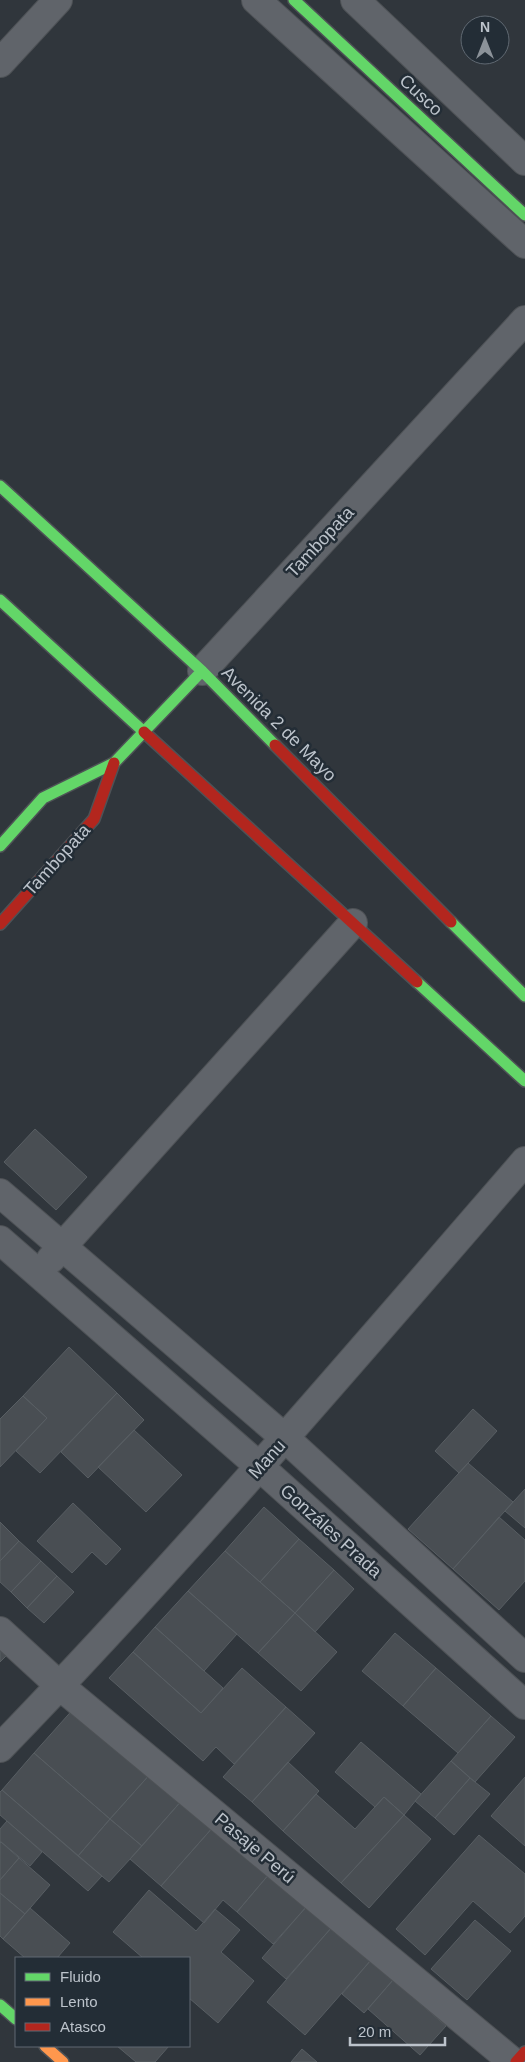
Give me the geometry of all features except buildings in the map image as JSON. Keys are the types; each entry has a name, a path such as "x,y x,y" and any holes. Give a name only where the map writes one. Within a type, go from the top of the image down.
{"main road":[{"name":"Cusco","path":"294,0 525,215"},
{"name":"Avenida 2 de Mayo","path":"0,486 202,671 525,996"},
{"path":"0,600 352,924 525,1080"},
{"name":"Tambopata","path":"0,846 43,798 114,763 202,671"},
{"name":"Tambopata","path":"0,924 94,819 114,763"},
{"path":"0,2005 15,2019"},
{"path":"46,2047 63,2062"},
{"path":"514,2062 525,2052"}],"street":[{"path":"0,63 58,0"},
{"path":"256,0 525,244"},
{"path":"355,0 525,161"},
{"name":"Tambopata","path":"202,671 525,320"},
{"path":"37,1273 63,1247 352,924"},
{"name":"Manu","path":"0,1748 60,1686 260,1467 525,1161"},
{"path":"0,1193 285,1438 525,1658"},
{"name":"Gonzáles Prada","path":"0,1240 260,1467 525,1705"},
{"name":"Pasaje Perú","path":"0,1631 60,1686 514,2062"}],"traffic: fast":[{"path":"294,0 525,215"},
{"path":"0,486 202,671 275,745"},
{"path":"0,600 144,732"},
{"path":"0,846 43,798 114,763 202,671"},
{"path":"451,922 525,996"},
{"path":"417,982 525,1081"},
{"path":"0,2005 15,2018"}],"traffic: slow":[{"path":"46,2047 63,2062"}],"traffic: jam":[{"path":"144,732 417,982"},
{"path":"275,745 451,922"},
{"path":"0,924 94,819 114,763"},
{"path":"516,2062 525,2052"}]}
